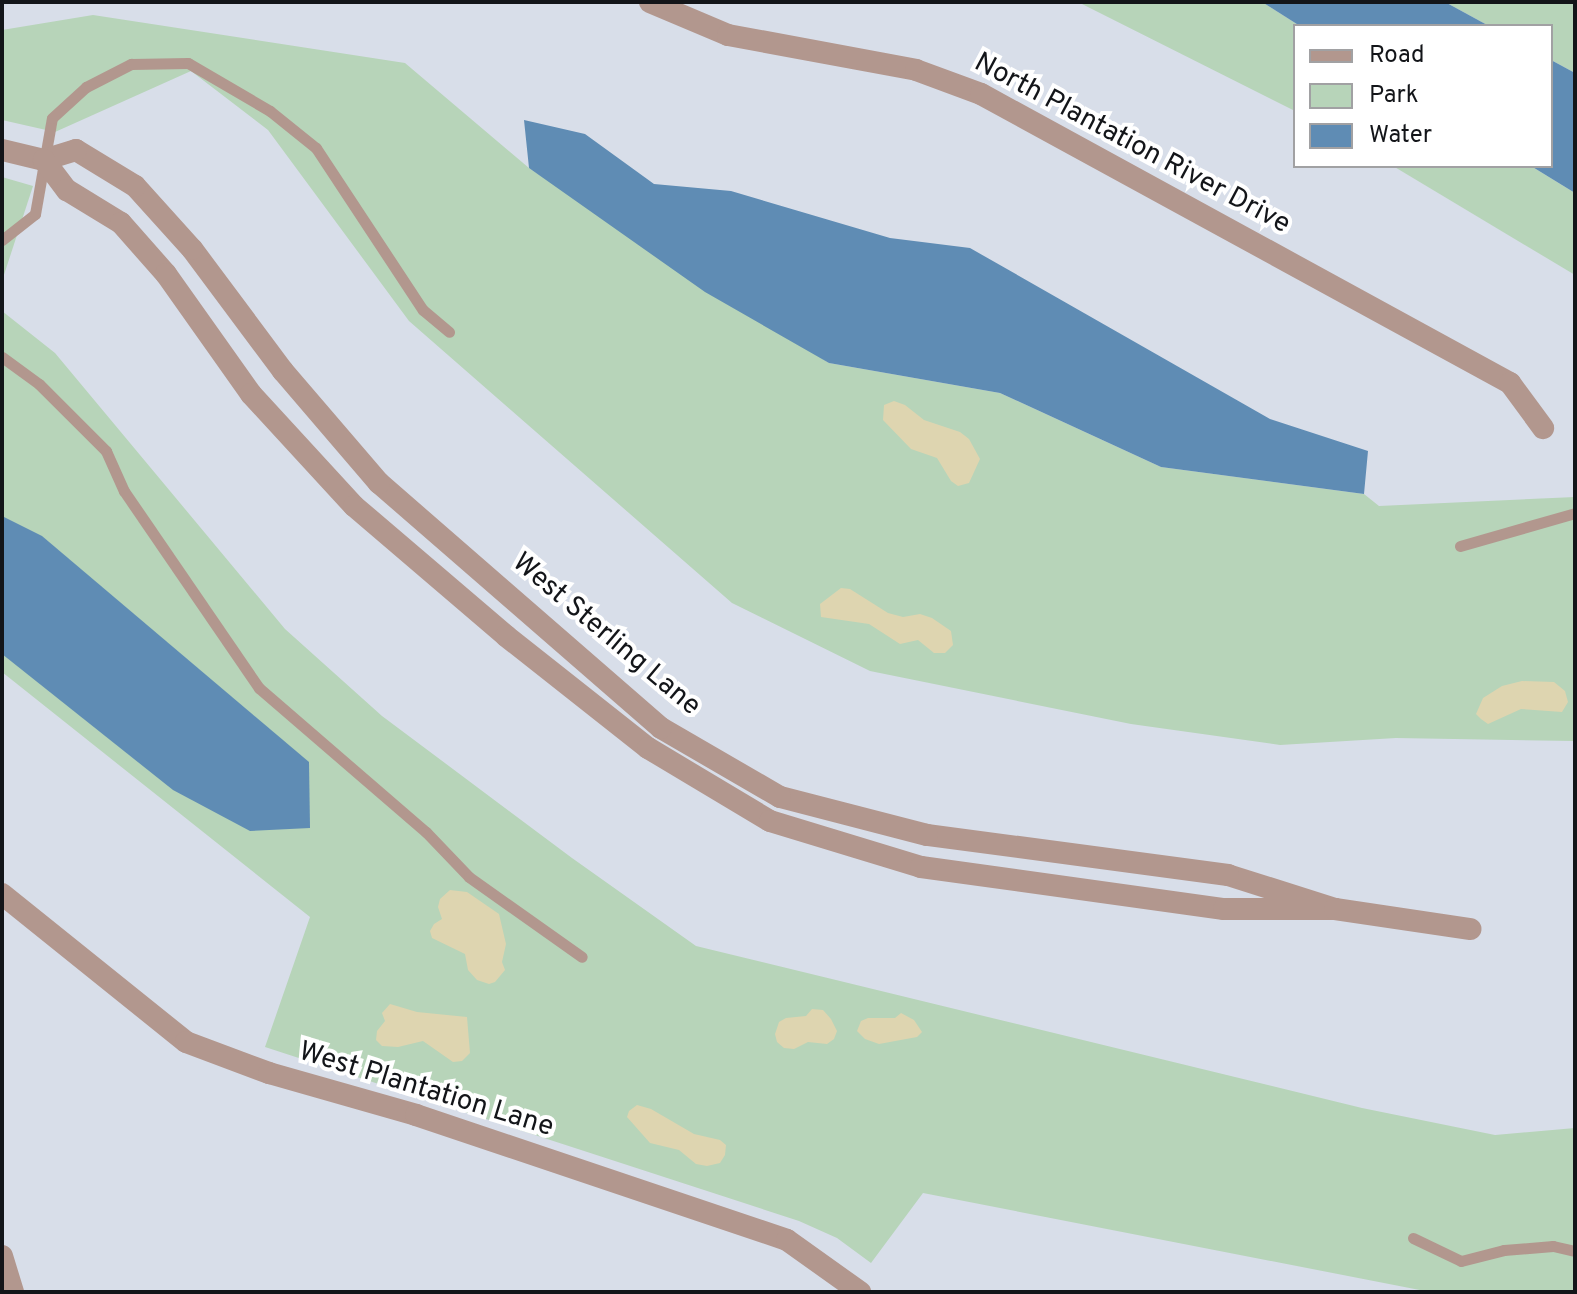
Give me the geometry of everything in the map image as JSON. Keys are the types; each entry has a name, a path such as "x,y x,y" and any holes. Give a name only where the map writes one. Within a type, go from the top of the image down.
{"street":[{"name":"North Plantation River Drive","path":"650,2 728,35 916,70 981,94 1510,383 1543,428"},
{"name":"West Sterling Lane","path":"2,150 44,160 76,150 135,186 192,249 283,371 379,483 661,728 780,797 927,835 1228,875 1335,909"},
{"name":"West Sterling Lane","path":"44,160 67,190 121,223 130,233 166,274 251,394 354,506 506,636 648,748 770,821 921,867 1224,909 1335,909 1471,929"},
{"name":"West Plantation Lane","path":"2,894 186,1042 269,1073 416,1115 787,1240 860,1292"},
{"path":"2,1256 13,1292"}],"lane":[{"path":"2,240 35,214 52,118 86,87 131,64 188,63 270,111 316,148 423,310 449,332"},
{"path":"2,357 39,384 106,451 124,491 191,594 259,688 426,832 469,877 582,957"},
{"path":"1460,546 1575,513"},
{"path":"1413,1238 1461,1261 1504,1250 1553,1246 1575,1251"}],"green space":[{"path":"1078,2 1262,2 1297,24 1293,24 1293,110"},
{"path":"1445,2 1575,2 1575,73 1553,61 1553,24 1485,24"},
{"path":"93,15 405,63 529,168 829,363 1000,393 1161,467 1364,494 1379,506 1575,497 1575,741 1396,738 1280,745 1131,724 870,671 732,603 409,321 268,130 191,71 55,132 2,120 2,30"},
{"path":"1396,168 1534,168 1575,193 1575,275"},
{"path":"2,177 33,186 2,281"},
{"path":"2,311 55,353 285,629 382,716 696,946 1362,1108 1495,1135 1575,1128 1575,1292 1430,1292 923,1193 871,1263 837,1238 799,1221 265,1047 310,917 2,672"}],"sand":[{"path":"894,401 905,405 924,420 960,432 969,439 980,459 969,483 958,486 951,481 937,458 911,449 883,420 884,405"},
{"path":"841,588 850,589 888,613 903,617 920,614 932,618 951,631 953,645 945,653 934,653 918,640 900,644 869,624 821,617 820,604"},
{"path":"1522,681 1554,682 1565,691 1568,702 1562,712 1521,709 1488,724 1476,714 1483,698 1502,686"},
{"path":"450,890 467,892 499,914 506,944 502,962 505,970 495,982 489,984 477,980 468,970 465,954 432,938 430,931 442,919 438,907 440,899"},
{"path":"390,1004 417,1012 467,1017 470,1053 462,1061 453,1062 423,1041 398,1047 382,1046 376,1040 377,1031 385,1021 382,1013"},
{"path":"812,1009 823,1010 831,1019 837,1031 834,1039 827,1044 808,1042 794,1049 784,1048 777,1042 775,1034 779,1022 806,1016"},
{"path":"901,1013 914,1020 922,1032 917,1037 879,1044 865,1039 857,1031 861,1021 868,1018 895,1018"},
{"path":"637,1105 651,1109 694,1134 720,1140 726,1145 720,1163 707,1166 696,1164 679,1150 650,1143 627,1117"}],"water":[{"path":"1262,2 1445,2 1485,24 1297,24"},
{"path":"1553,61 1575,73 1575,193 1534,168 1553,168"},
{"path":"524,120 585,134 654,184 731,191 890,238 970,248 1270,419 1368,451 1364,494 1161,467 1000,393 829,363 705,292 529,168"},
{"path":"2,516 42,536 309,762 310,828 250,831 173,790 2,654"}]}
